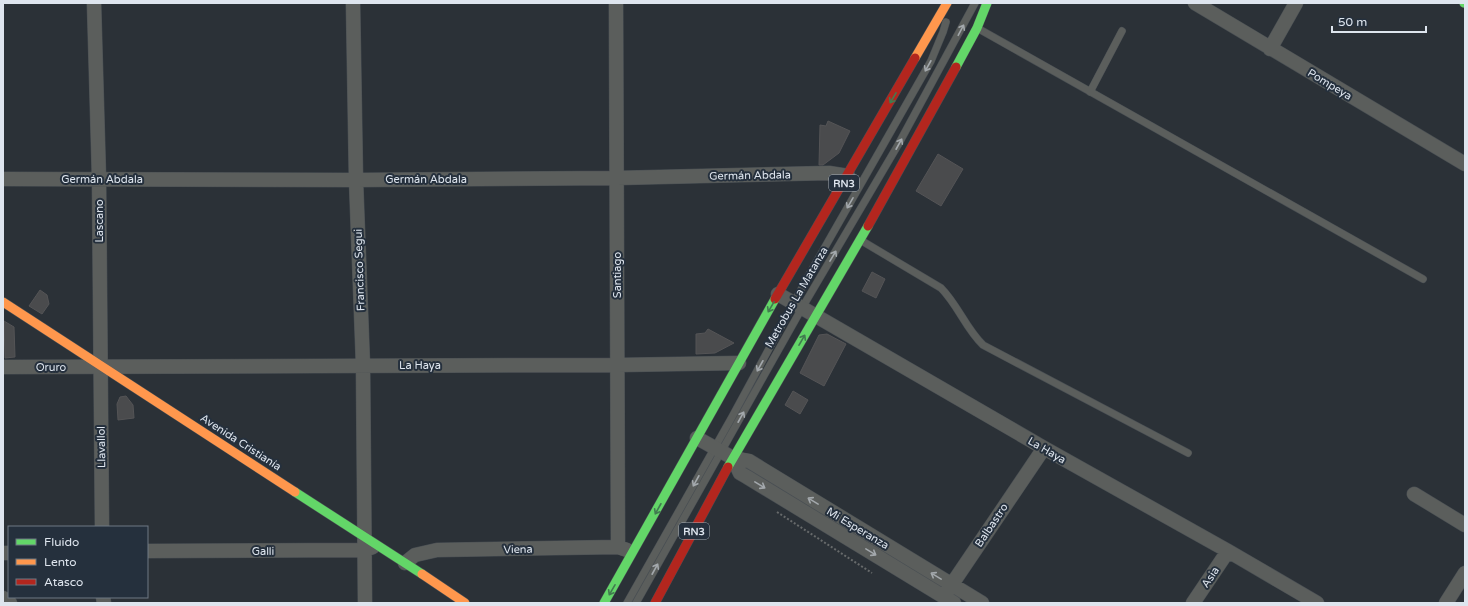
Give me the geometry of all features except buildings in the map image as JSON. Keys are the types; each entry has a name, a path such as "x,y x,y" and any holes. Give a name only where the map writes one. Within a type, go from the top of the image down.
{"main road":[{"name":"RN3","path":"604,603 778,294 848,176 947,3"},
{"name":"RN3","path":"655,603 723,452 816,316 978,28 987,3"},
{"name":"Avenida Cristianía","path":"3,302 365,543"},
{"path":"379,545 465,603"}],"street":[{"name":"Lascano","path":"94,3 99,178 100,367"},
{"name":"Francisco Segui","path":"352,3 356,180 363,365 365,543 364,603"},
{"name":"Santiago","path":"616,3 618,547"},
{"name":"Pompeya","path":"1195,3 1465,164"},
{"path":"1270,49 1296,3"},
{"name":"Germán Abdala","path":"3,179 99,178 356,180 617,178 829,174 848,176"},
{"name":"La Haya","path":"778,294 1044,448 1228,551 1317,603"},
{"name":"La Haya","path":"100,367 618,365 739,363"},
{"name":"Oruro","path":"3,367 100,367"},
{"name":"Llavallol","path":"100,367 102,526"},
{"name":"Mi Esperanza","path":"697,438 723,452 749,462 982,603"},
{"name":"Balbastro","path":"946,601 951,585 1044,448"},
{"name":"Mi Esperanza","path":"723,452 740,472 747,477 946,601"},
{"path":"1414,494 1465,525"},
{"name":"Galli","path":"148,551 365,543 379,545"},
{"name":"Viena","path":"405,563 416,555 437,550 618,547 634,552"},
{"name":"Asia","path":"1193,603 1228,551"},
{"path":"1446,603 1465,573"},
{"path":"3,598 10,603"}],"lane":[{"name":"Metrobus La Matanza","path":"636,603 723,452 798,305 931,61 943,32 951,3"},
{"name":"Metrobus La Matanza","path":"798,305 898,145 975,3"},
{"path":"978,28 1423,278"},
{"path":"1090,92 1122,31"},
{"path":"860,240 941,288 949,296 975,338 983,346 1188,453"},
{"name":"Metrobus La Matanza","path":"627,603 723,452"}],"traffic: fast":[{"path":"956,67 977,28 987,3"},
{"path":"728,467 868,226"},
{"path":"604,603 775,299"},
{"path":"295,492 422,574"}],"traffic: slow":[{"path":"915,58 947,3"},
{"path":"3,302 295,492"},
{"path":"422,574 465,603"}],"traffic: jam":[{"path":"775,299 915,58"},
{"path":"868,226 956,67"},
{"path":"655,603 728,467"}]}
